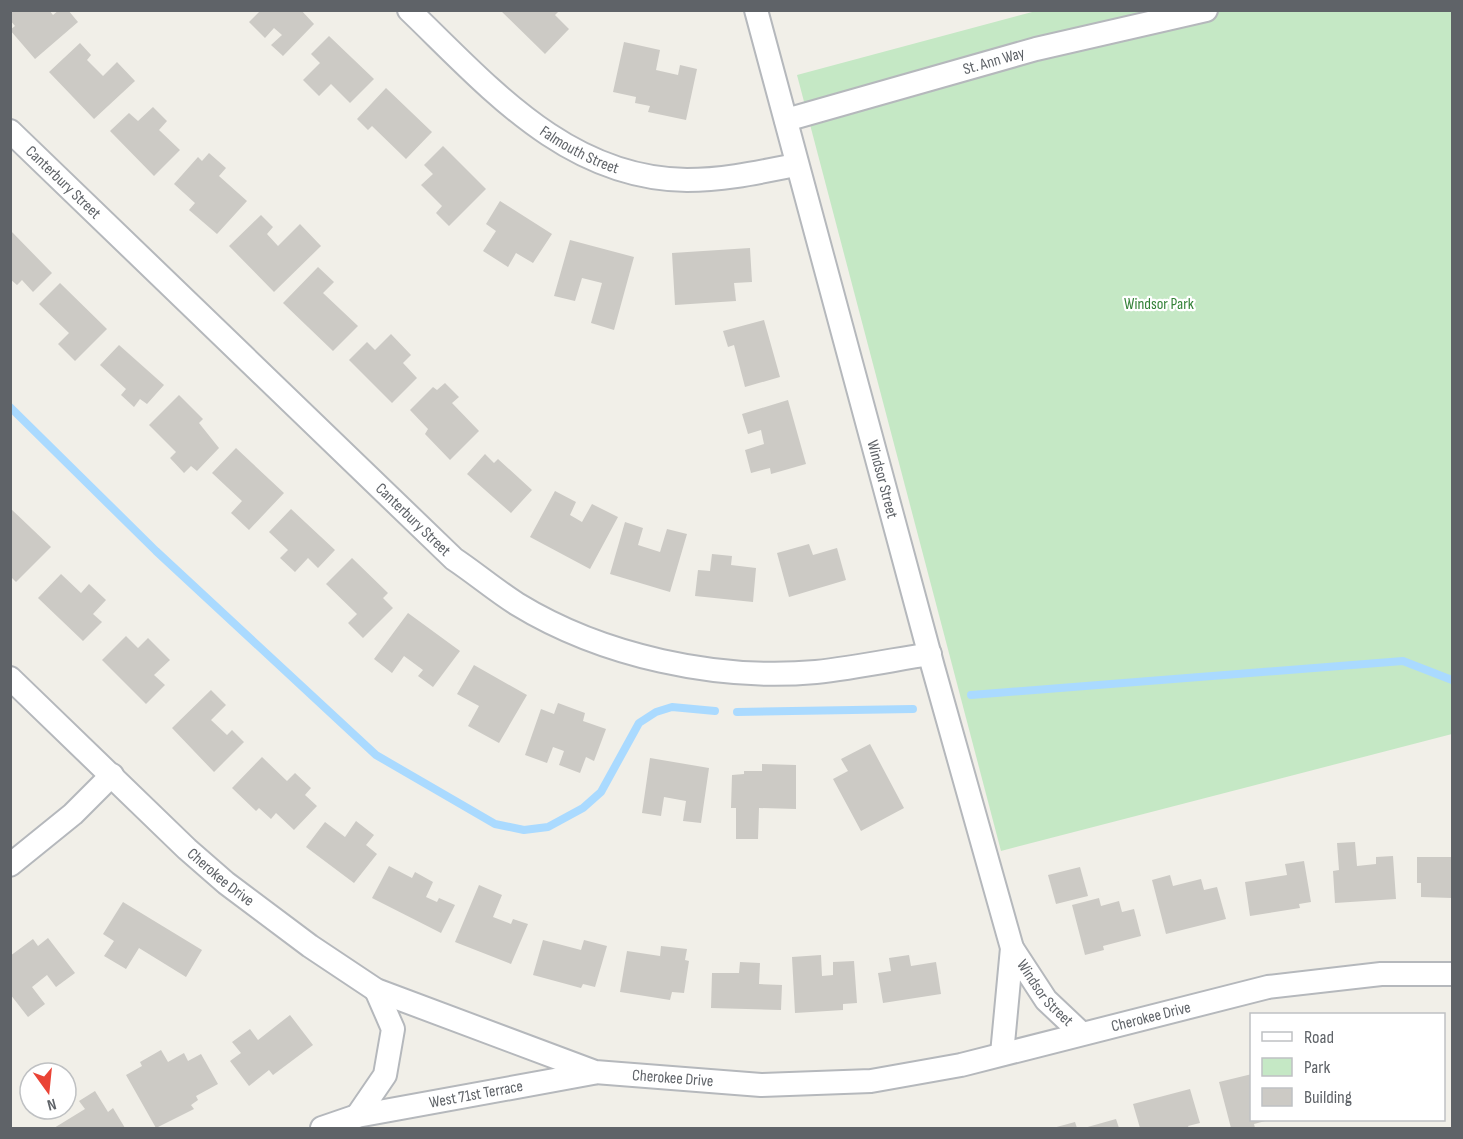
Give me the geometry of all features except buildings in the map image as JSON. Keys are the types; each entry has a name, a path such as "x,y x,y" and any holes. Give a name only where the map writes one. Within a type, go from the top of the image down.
{"street":[{"name":"Falmouth Street","path":"410,10 517,114 562,145 604,165 655,177 685,180 713,179 796,165"},
{"name":"Windsor Street","path":"756,10 796,165 1012,948 1046,1000 1081,1033"},
{"name":"St. Ann Way","path":"786,120 1025,52 1206,10"},
{"name":"Canterbury Street","path":"10,131 454,558 517,604 563,628 628,653 688,666 757,672 815,672 930,654"},
{"name":"Cherokee Drive","path":"10,678 226,883 310,946 376,990 595,1072 761,1086 838,1082 905,1075 961,1065 1268,987 1382,974 1452,974"},
{"path":"10,865 73,814 112,775"},
{"name":"Windsor Street","path":"1002,1054 1012,948"},
{"path":"357,1116 386,1075 393,1029 376,990"},
{"name":"West 71st Terrace","path":"322,1128 357,1116 595,1072"}],"green space":[{"name":"Windsor Park","path":"1036,11 1452,11 1452,734 1001,851 797,75"}],"waterway":[{"path":"10,407 156,551 376,755 495,824 524,830 548,827 583,808 601,792 639,723 656,712 672,707 715,711"},
{"path":"971,695 1403,661 1452,680"},
{"path":"737,712 913,709"}]}
